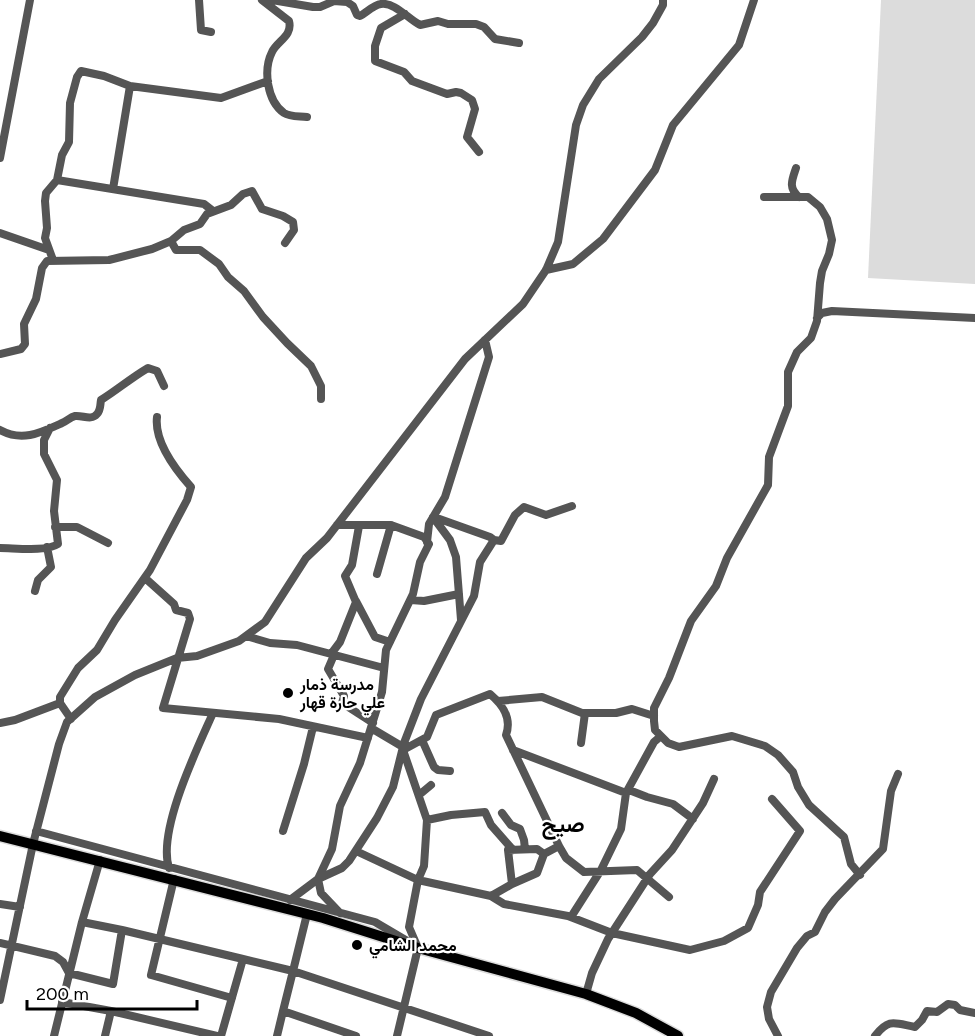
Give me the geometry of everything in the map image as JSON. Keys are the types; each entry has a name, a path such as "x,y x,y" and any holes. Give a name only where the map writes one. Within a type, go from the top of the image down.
{"main road":[{"path":"0,836 307,914 418,948 586,994 622,1007 678,1036"}],"street":[{"path":"0,159 30,0"},
{"path":"199,0 201,30 211,32"},
{"path":"262,0 288,21 290,26 288,33 273,48 268,62 268,81 274,99 285,114 307,117"},
{"path":"272,0 313,7 320,7 334,1 347,2 360,16 381,4 397,9 420,25 438,21 448,24 479,24 495,39 519,43"},
{"path":"0,1000 36,831 67,722 95,697 135,675 177,658 197,656 238,641 265,622 306,558 327,538 465,359 523,304 546,270 558,242 576,125 583,105 599,79 653,23 663,5 663,0"},
{"path":"546,270 573,264 603,239 655,170 673,125 739,45 754,0"},
{"path":"405,14 381,28 375,46 375,62 404,72 412,81 447,94 460,93 472,100 475,109 467,137 479,152"},
{"path":"53,260 45,238 46,193 57,180 62,155 69,142 70,103 73,88 81,71 104,76 130,86 221,98 268,81"},
{"path":"113,189 130,86"},
{"path":"796,168 791,185 799,197"},
{"path":"57,180 204,204 213,211"},
{"path":"0,354 21,349 25,344 24,324 36,299 42,268 47,261 109,260 152,249 171,242 184,230 197,226 204,216 231,205 243,194 252,191 262,209 293,222 294,230 285,243"},
{"path":"764,196 808,197 820,207 827,219 832,240 830,254 822,271 817,318 811,338 797,352 788,372 788,406 769,457 768,485 727,558 716,586 691,621 669,678 654,708 655,729 668,743 679,747 732,736 765,746 793,772 808,805 844,837 852,864 860,875"},
{"path":"0,233 50,250"},
{"path":"171,242 176,250 200,250 219,264 228,277 244,291 263,317 311,366 321,386 321,399"},
{"path":"817,318 822,313 832,311 975,318"},
{"path":"340,913 321,893 318,879 332,849 340,806 360,762 382,693 386,650 411,600 420,562 429,544 427,542 429,524 445,497 489,357 485,340"},
{"path":"0,430 20,437 50,428 75,416 89,418 97,415 101,400 148,368 157,371 164,386"},
{"path":"71,719 60,703 60,697 78,668 98,650 115,620 145,578 187,500 191,487 168,455 156,425 157,417"},
{"path":"0,548 47,548 58,544 55,527 57,480 44,454 44,440 50,428"},
{"path":"433,517 501,541 515,515 524,507 546,515 572,506"},
{"path":"433,517 450,540 456,558 462,621"},
{"path":"337,525 390,525 424,537 427,542"},
{"path":"377,574 385,551 390,525"},
{"path":"359,526 352,565 345,576 375,637 390,642"},
{"path":"55,527 77,527 108,543"},
{"path":"290,900 318,879 342,868 369,832 393,787 403,748 421,699 474,596 480,562 494,540"},
{"path":"34,591 38,580 51,567 47,548"},
{"path":"145,578 174,604 176,610 188,613 190,619 163,708 279,719 368,738"},
{"path":"411,600 424,602 459,594"},
{"path":"356,602 340,642 332,654 328,669 344,696 342,703 403,748 427,820 424,866 418,880 409,927 418,948 396,1036"},
{"path":"246,636 270,643 297,645 384,668"},
{"path":"403,748 427,737 436,715 490,694 506,712 509,726 506,735 566,858 584,872 636,870 669,897"},
{"path":"498,701 542,697 585,713 616,713 632,709 654,716"},
{"path":"0,723 15,720 60,703"},
{"path":"169,868 165,856 173,816 185,776 213,713"},
{"path":"581,743 585,713"},
{"path":"283,831 313,727"},
{"path":"571,917 601,870 621,829 627,791 654,742 661,736"},
{"path":"422,740 434,768 450,771"},
{"path":"513,750 647,798 673,804 693,819"},
{"path":"778,1036 769,1019 767,1007 771,992 797,948 807,936 815,932 825,912 835,899 883,849 891,791 898,774"},
{"path":"586,994 592,972 612,933 647,879 672,850 693,819 714,779"},
{"path":"419,795 431,785"},
{"path":"356,851 418,880 491,896 504,904 571,917 612,933 690,950 724,940 748,928 758,905 760,892 800,831 772,799"},
{"path":"427,820 485,812 492,825 513,850"},
{"path":"502,813 511,825 520,830 525,849"},
{"path":"36,831 375,922 418,948"},
{"path":"491,896 537,873 544,854 559,846"},
{"path":"512,884 508,850 537,849 544,854"},
{"path":"54,1036 100,860"},
{"path":"174,879 151,975 232,998"},
{"path":"0,904 20,907"},
{"path":"277,1036 307,914"},
{"path":"82,922 293,971 489,1036"},
{"path":"0,943 54,956 63,962 69,973 113,984 122,930"},
{"path":"62,1002 219,1036 243,959"},
{"path":"875,1036 883,1026 891,1022 915,1027 927,1011 937,1012 948,1004 956,1005 960,1010 975,1013"},
{"path":"105,1036 111,1011"},
{"path":"283,1011 356,1036"}],"shaded area":[{"path":"881,0 975,0 975,284 868,278"}],"place":[{"name":"مدرسة ذمار علي حارة قهار","path":"288,693"},
{"name":"محمد الشامي","path":"357,945"}],"district":[{"name":"صيح","path":"563,824"}]}
